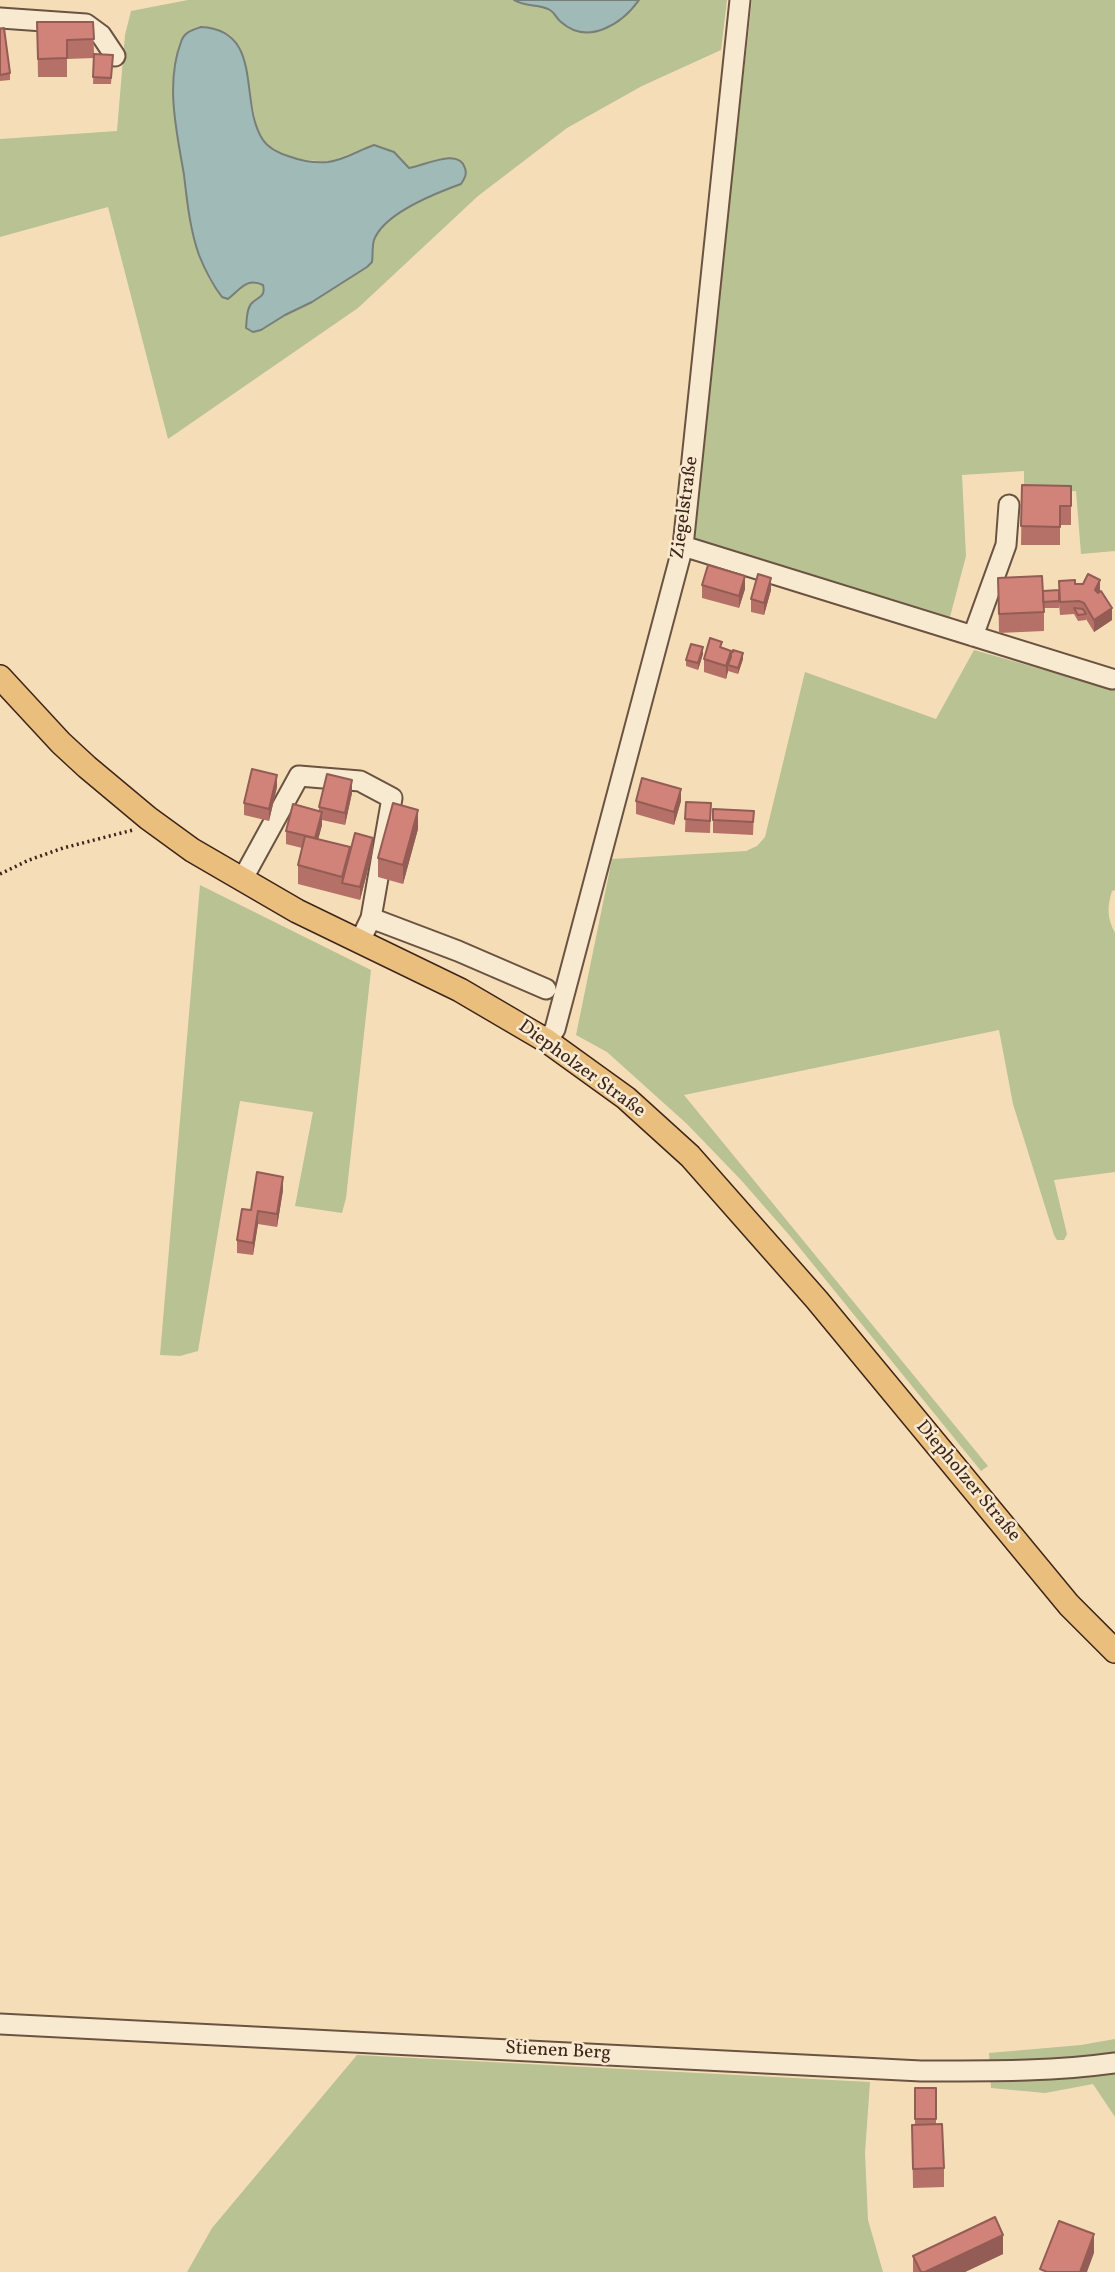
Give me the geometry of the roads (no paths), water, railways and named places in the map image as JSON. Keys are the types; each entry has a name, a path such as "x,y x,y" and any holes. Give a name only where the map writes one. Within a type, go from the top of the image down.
{"main road":[{"name":"Diepholzer Straße","path":"0,677 70,751 148,818 192,850 297,911 460,990 547,1041 626,1098 690,1156 817,1300 1069,1605 1115,1651"}],"street":[{"name":"Ziegelstraße","path":"547,1041 555,1029 683,547 740,0"},
{"path":"0,19 86,24 101,35 115,56"},
{"path":"973,636 1006,545 1009,505"},
{"path":"683,547 1112,679"},
{"path":"242,880 299,776 360,781 392,798 371,918 359,941"},
{"path":"371,918 458,951 546,989"},
{"name":"Stienen Berg","path":"0,2024 921,2071 1063,2069 1115,2063"}],"water":[{"path":"514,0 639,0 614,24 593,32 582,32 571,29 546,8"},
{"path":"201,27 221,31 234,41 242,54 256,125 263,140 276,151 300,160 328,162 374,145 394,152 409,168 449,158 461,162 466,170 461,184 412,205 388,221 374,240 372,262 367,267 312,302 253,332 246,328 247,312 251,304 262,295 263,285 248,284 228,299 222,297 199,255 189,215 174,108 174,75 182,39 189,32"}]}
